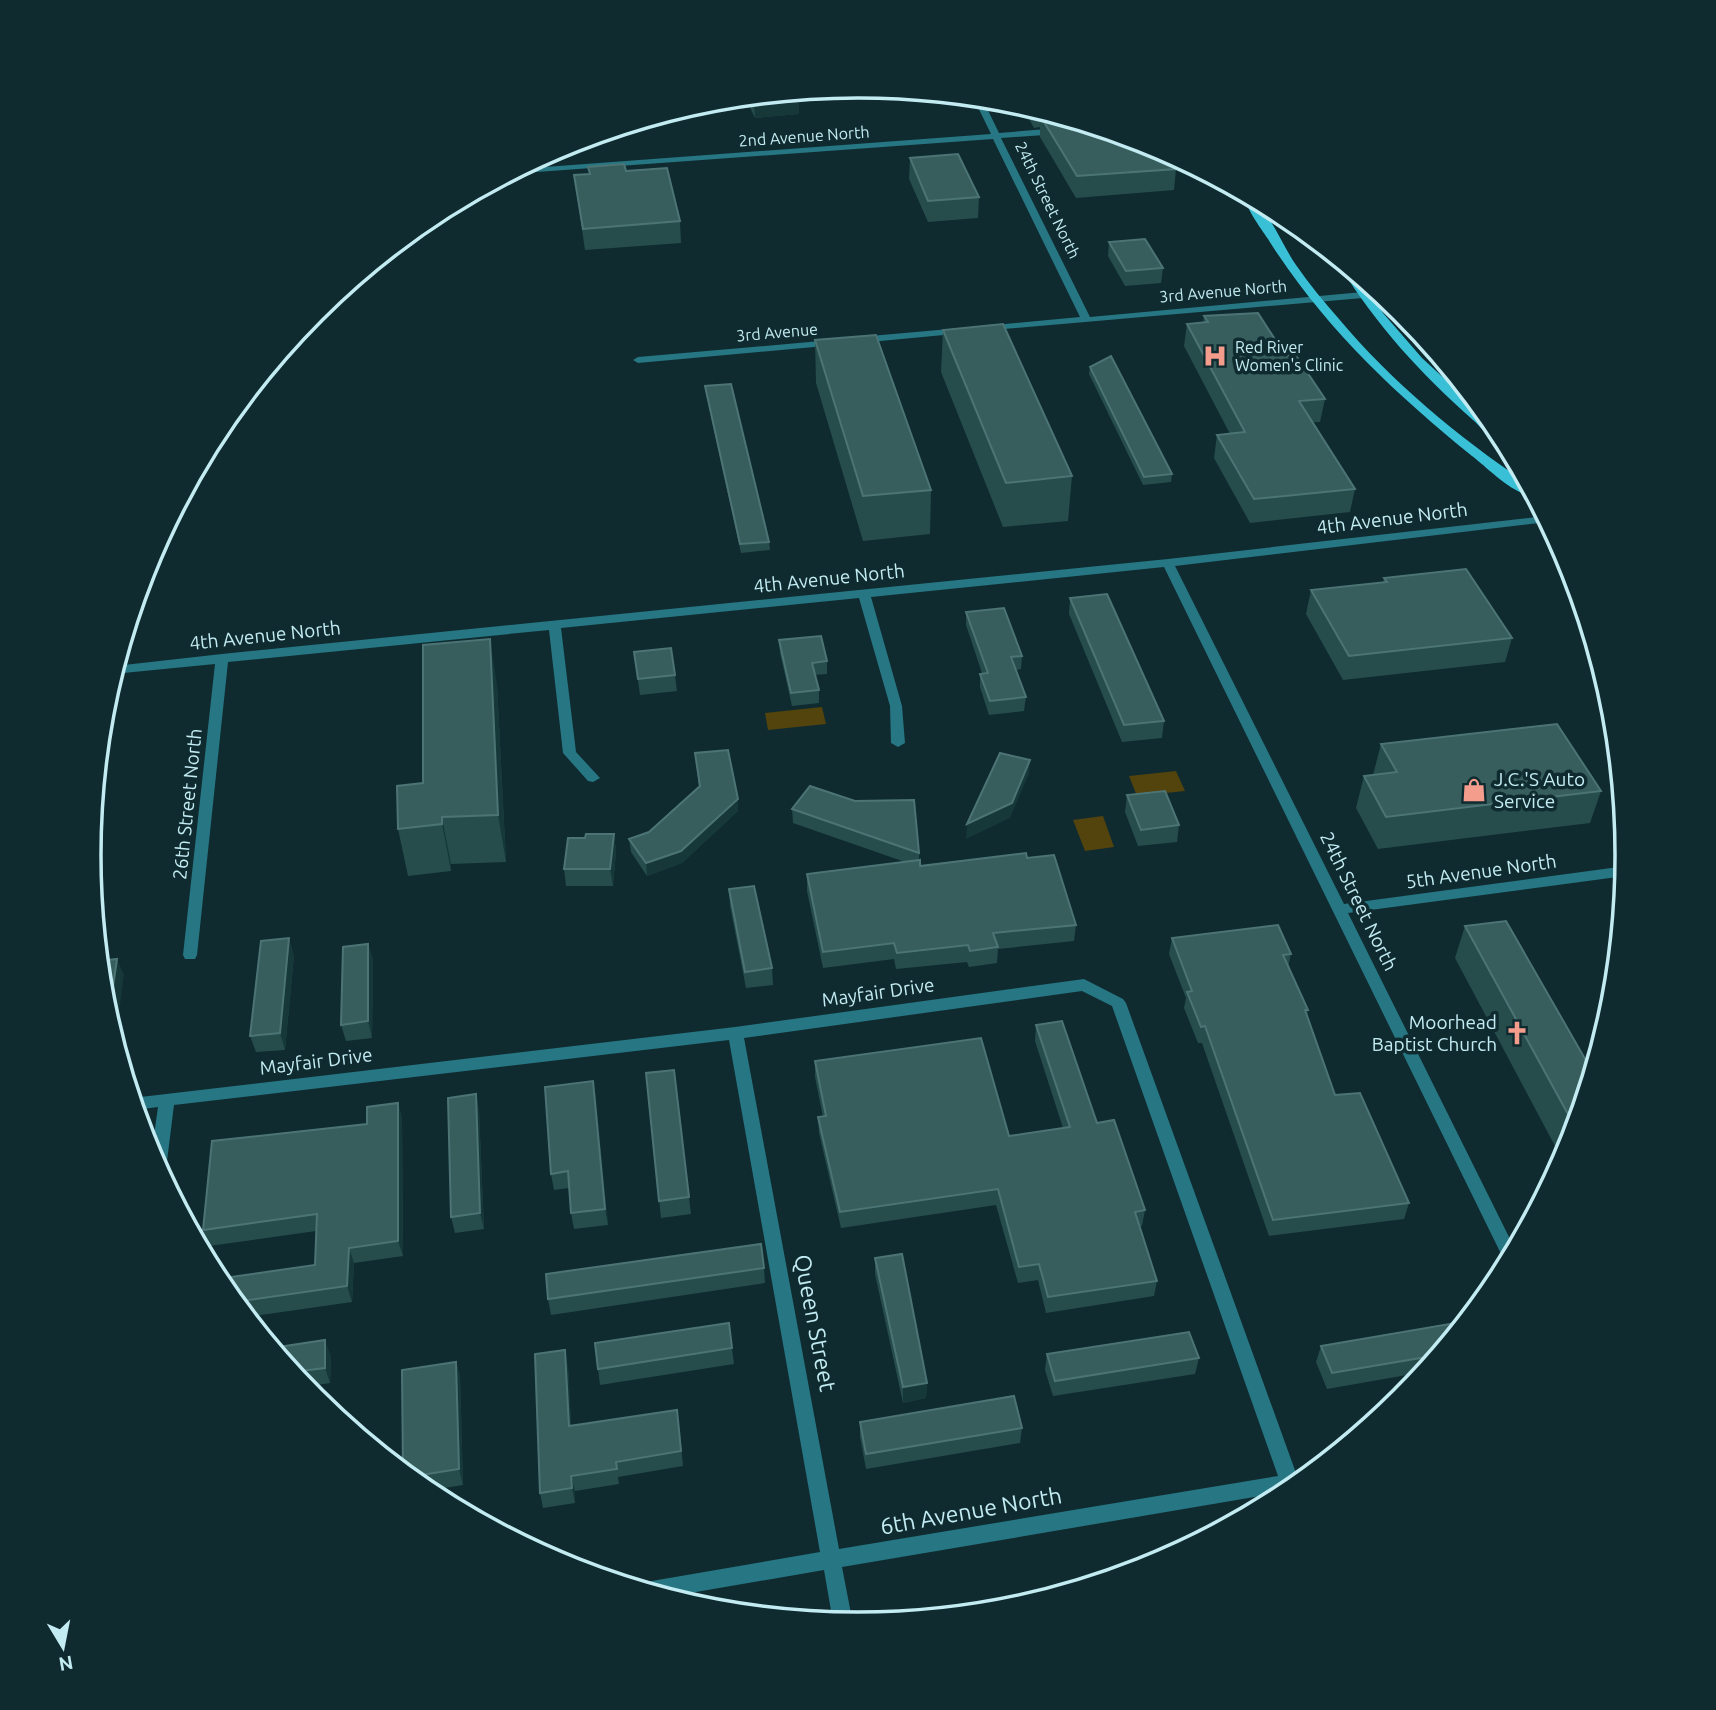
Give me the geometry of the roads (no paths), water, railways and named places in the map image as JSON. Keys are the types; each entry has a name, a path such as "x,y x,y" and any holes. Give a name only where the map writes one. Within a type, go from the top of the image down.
{"main road":[{"path":"1256,211 1273,244 1312,299 1401,391 1518,484"},
{"path":"1359,288 1436,382 1472,413"}],"street":[{"name":"24th Street North","path":"983,109 1086,319"},
{"name":"2nd Avenue North","path":"536,170 1073,130"},
{"name":"3rd Avenue North","path":"1086,319 1363,295"},
{"name":"3rd Avenue","path":"638,360 1086,319"},
{"name":"4th Avenue North","path":"125,669 1168,564 1537,520"},
{"name":"24th Street North","path":"1168,564 1342,909 1506,1247"},
{"path":"864,593 896,706 898,743"},
{"path":"555,626 570,753 593,778"},
{"name":"26th Street North","path":"190,955 222,658"},
{"name":"5th Avenue North","path":"1342,909 1614,873"},
{"name":"Mayfair Drive","path":"143,1103 735,1033 1083,985 1118,1003 1292,1475"},
{"name":"Queen Street","path":"735,1033 834,1559 841,1611"},
{"path":"160,1148 166,1099"},
{"name":"6th Avenue North","path":"668,1587 1273,1488"}],"place":[{"name":"Red River Women's Clinic","path":"1215,356"},
{"name":"J.C.'S Auto Service","path":"1474,790"},
{"name":"Moorhead Baptist Church","path":"1517,1033"}]}
